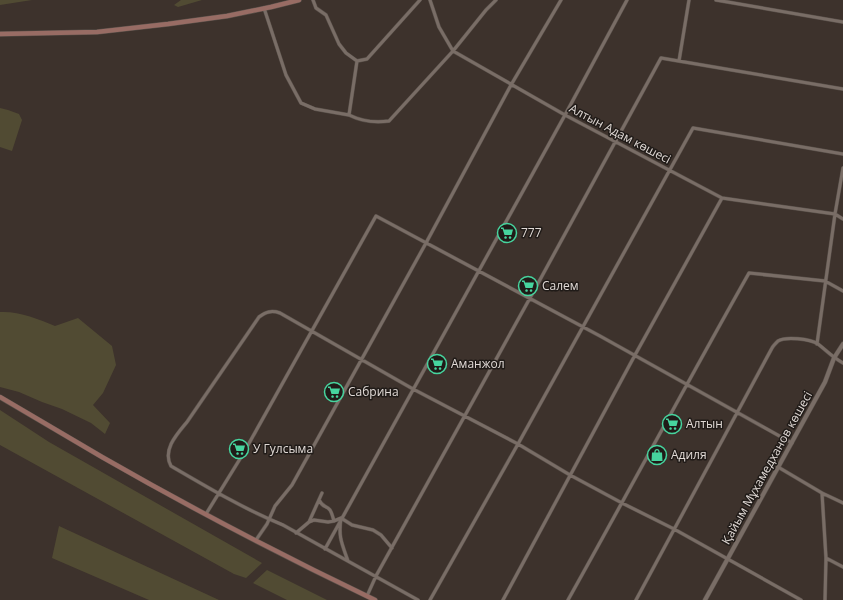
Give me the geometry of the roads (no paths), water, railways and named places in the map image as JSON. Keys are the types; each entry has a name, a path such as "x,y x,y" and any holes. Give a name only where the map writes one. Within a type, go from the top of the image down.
{"main road":[{"path":"0,34 97,32 168,24 227,16 299,0"},
{"path":"0,397 108,460 206,514 376,600"}],"street":[{"path":"313,0 316,8 326,14 339,44 346,53 357,61 367,59 420,0"},
{"path":"430,0 439,26 453,51"},
{"path":"264,8 286,75 301,103 315,109 349,115 357,119 380,122 389,121 453,51 496,0"},
{"path":"256,540 275,506 292,485 362,360 511,85 562,0"},
{"path":"324,549 627,0"},
{"path":"679,61 689,0"},
{"path":"716,0 843,22"},
{"name":"Алтын Адам көшесі","path":"453,51 564,115 722,198 835,214 843,219"},
{"path":"367,596 376,576 465,417 661,58 843,89"},
{"path":"349,115 357,61"},
{"path":"430,600 693,128 843,154"},
{"path":"817,344 825,281 843,168"},
{"path":"503,600 635,355 722,198"},
{"path":"206,514 243,454 376,216 583,326 792,443"},
{"path":"568,600 749,273 825,281 843,291"},
{"path":"418,600 283,525 219,494 171,466 168,461 168,452 174,439 259,316 267,312 274,311 280,313 312,330 413,390 518,444 570,475 801,600"},
{"path":"636,600 772,348 778,341 790,338 810,340 843,363"},
{"name":"Қайым Мұхамедханов көшесі","path":"705,600 825,382 834,358 843,344"},
{"path":"778,467 822,493 843,503"},
{"path":"310,522 322,493"},
{"path":"822,493 826,558 825,600"},
{"path":"319,500 321,504 330,510 334,521"},
{"path":"296,533 314,520 328,522 341,518"},
{"path":"341,518 352,525 373,530 381,535 392,548"},
{"path":"341,518 341,540 348,561"},
{"path":"826,558 843,567"}],"place":[{"name":"777","path":"507,233"},
{"name":"Салем","path":"528,286"},
{"name":"Аманжол","path":"437,364"},
{"name":"Сабрина","path":"334,392"},
{"name":"Алтын","path":"672,424"},
{"name":"У Гулсыма","path":"239,449"},
{"name":"Адиля","path":"657,455"}]}
